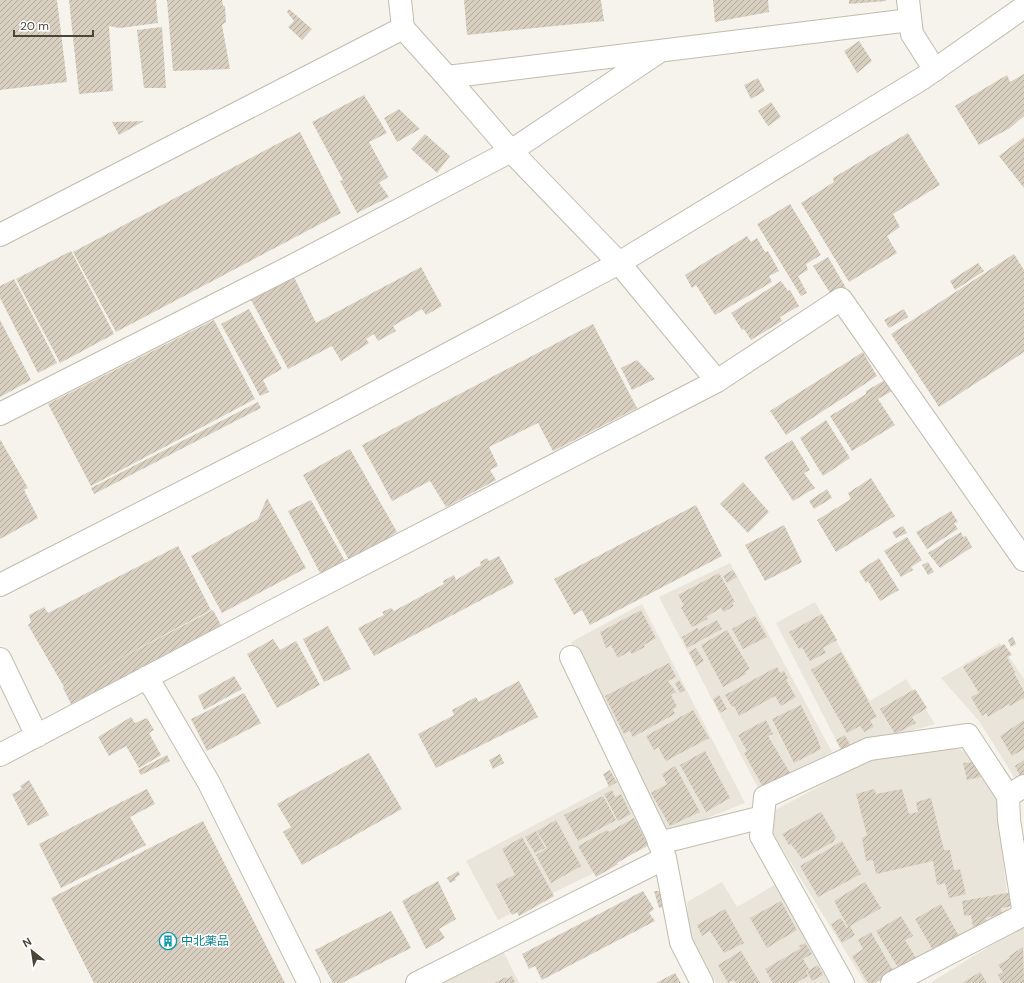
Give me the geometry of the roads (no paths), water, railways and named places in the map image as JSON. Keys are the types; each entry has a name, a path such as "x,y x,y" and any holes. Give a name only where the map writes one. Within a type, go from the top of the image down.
{"street":[{"path":"400,0 403,28 511,151 619,263 718,381"},
{"path":"0,585 318,423 619,263 917,82 1024,7"},
{"path":"447,77 660,51 909,10 912,34 935,70"},
{"path":"0,235 403,28"},
{"path":"0,414 303,260 511,151 660,51"},
{"path":"0,755 309,592 718,381 841,299 1024,560"},
{"path":"571,657 656,834 662,851 681,942 702,983"},
{"path":"0,659 38,736"},
{"path":"147,677 209,783 309,983"},
{"path":"844,983 761,836 766,797 869,749 968,735 1016,791 1009,820 1024,915 892,983"},
{"path":"417,983 662,851 763,817"}],"place":[{"name":"中北薬品","path":"168,941"}]}
